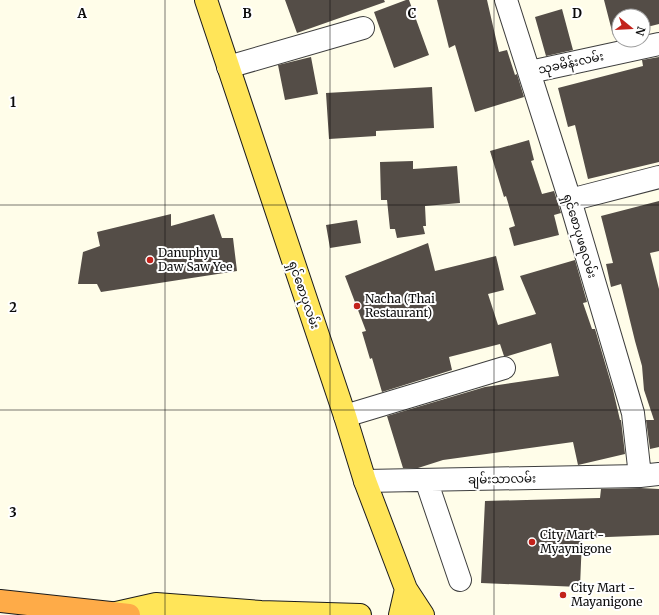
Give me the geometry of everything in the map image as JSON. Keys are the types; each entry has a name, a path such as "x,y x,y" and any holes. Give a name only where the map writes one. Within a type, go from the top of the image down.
{"highway":[{"path":"0,601 122,614"}],"main road":[{"name":"ရှင်စောပုလမ်း","path":"206,0 345,416 365,481 406,589 423,615"},
{"path":"400,615 406,589"},
{"path":"122,614 156,604 261,612 360,615"}],"street":[{"name":"ရှင်စောပုဖရလမ်း","path":"506,0 570,200 650,475"},
{"path":"228,66 363,28"},
{"name":"သုခမိန်းလမ်း","path":"530,72 659,44"},
{"path":"570,200 657,183"},
{"path":"345,416 504,368"},
{"name":"ချမ်းသာလမ်း","path":"365,481 650,475"},
{"path":"426,480 460,580"}],"building":[{"path":"285,0 384,0 385,2 297,33"},
{"path":"409,0 429,55 394,68 374,12"},
{"path":"437,0 487,0 499,52 507,50 515,75 517,74 524,97 475,112 455,45 449,48"},
{"path":"604,0 659,0 659,24 651,26 651,8 611,8 611,27"},
{"path":"562,9 573,50 546,56 535,17"},
{"path":"311,57 318,94 285,100 278,65"},
{"path":"659,57 659,162 588,179 575,125 568,127 558,88 643,66 642,60"},
{"path":"432,87 434,128 376,131 376,136 329,139 326,93"},
{"path":"529,140 534,160 531,161 542,194 554,191 561,213 554,215 559,235 514,246 509,228 515,226 506,196 504,197 490,151"},
{"path":"413,161 413,169 457,166 460,203 425,206 426,226 423,226 425,234 397,238 395,229 390,229 387,200 381,200 380,162"},
{"path":"659,201 659,251 650,253 659,289 659,447 650,449 646,420 654,420 644,390 642,366 621,284 611,287 606,264 613,263 601,216"},
{"path":"171,214 171,226 214,214 222,238 233,238 237,271 101,292 97,284 78,284 83,252 100,246 97,232"},
{"path":"357,220 361,243 330,248 326,225"},
{"path":"428,243 435,271 496,256 504,290 488,294 498,325 536,314 520,276 575,260 587,302 583,303 592,329 595,329 621,420 625,454 578,465 573,442 443,460 418,468 403,468 387,416 485,387 559,376 551,343 508,356 504,356 500,344 449,357 452,370 382,392 372,358 370,359 362,332 366,331 345,276"},
{"name":"City Mart - Myaynigone","path":"601,489 659,489 659,535 582,538 580,587 481,583 485,501 600,498"}],"place":[{"name":"Danuphyu Daw Saw Yee","path":"150,260"},
{"name":"Nacha (Thai Restaurant)","path":"357,306"},
{"name":"City Mart - Myaynigone","path":"532,542"},
{"name":"City Mart - Mayanigone","path":"563,595"}]}
